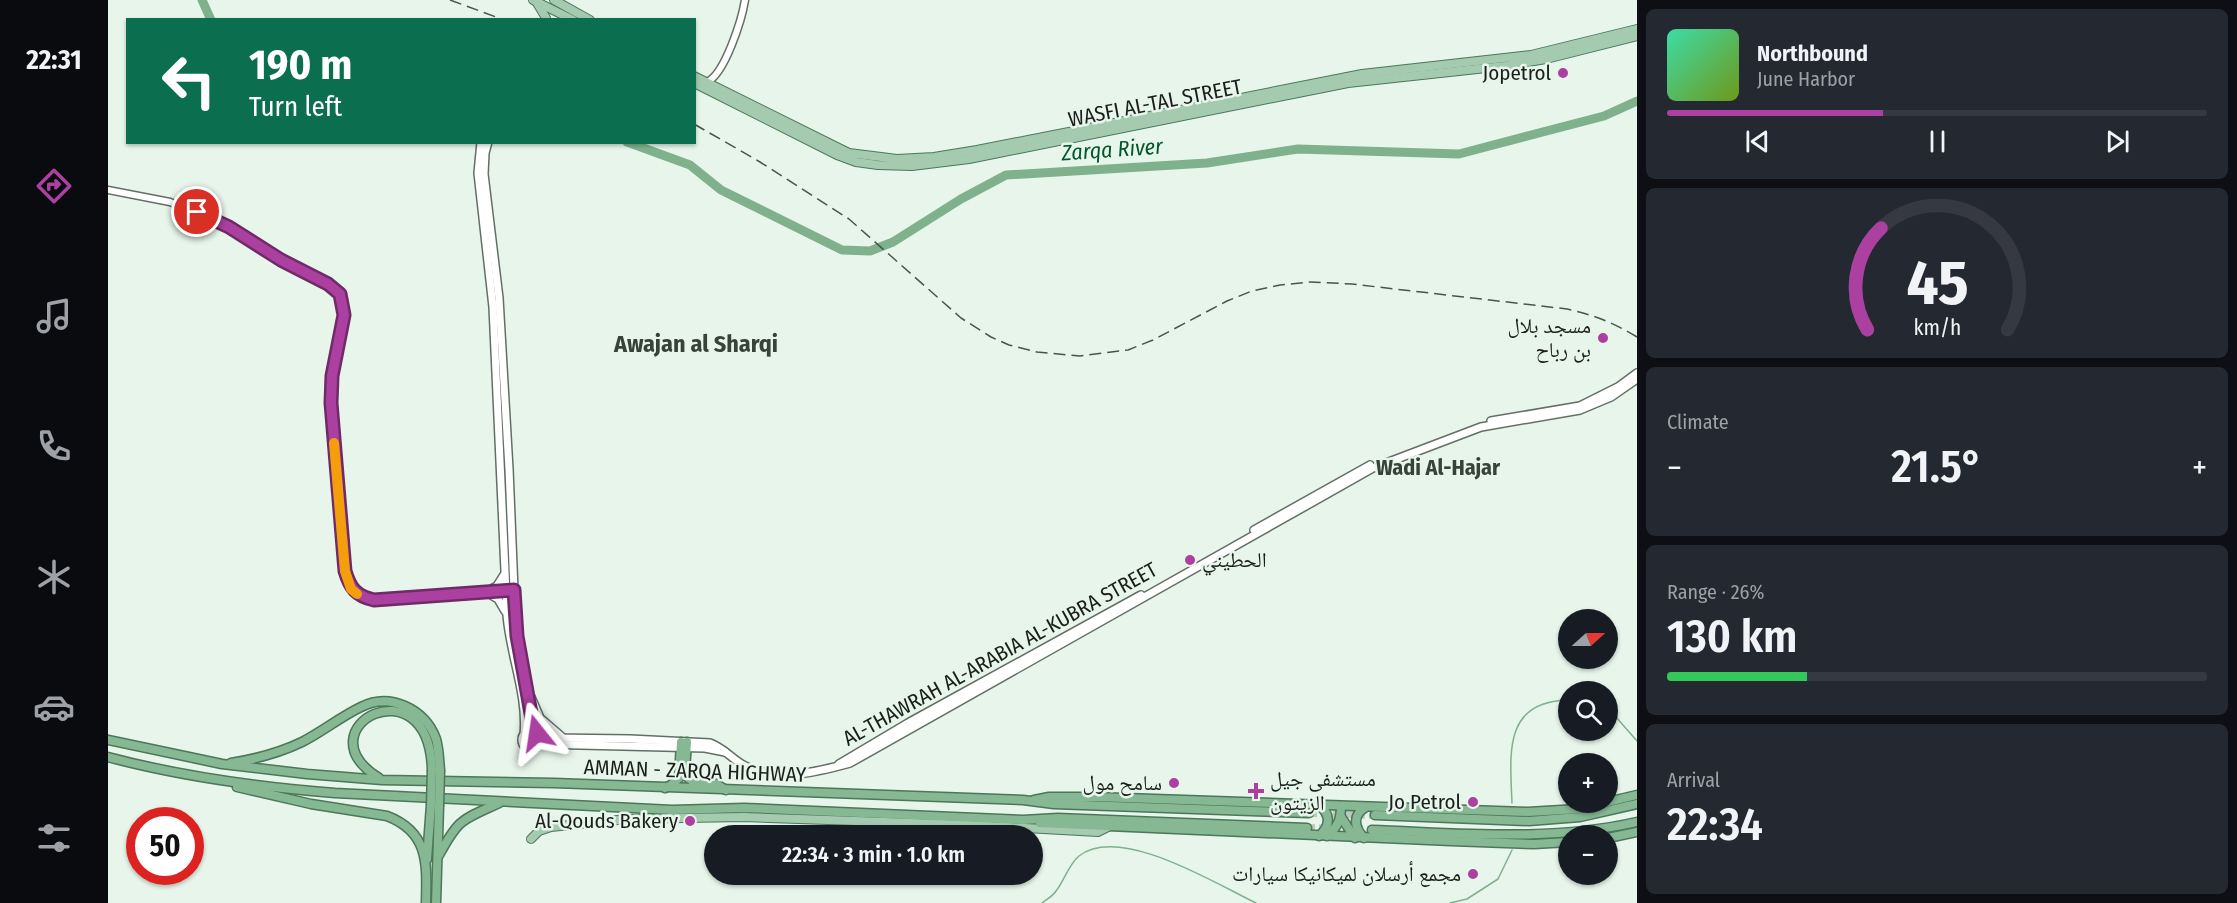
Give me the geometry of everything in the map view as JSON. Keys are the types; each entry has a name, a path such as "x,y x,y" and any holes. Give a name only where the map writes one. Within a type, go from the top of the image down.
{"highway":[{"path":"222,764 256,759 288,749 360,707 379,701 409,708 426,722 436,741 435,805 438,859 436,903"},
{"path":"382,780 365,768 359,760 355,751 354,738 359,723 373,713 381,711 389,710 405,716 420,727 429,743 436,770"},
{"name":"AMMAN - ZARQA HIGHWAY","path":"108,741 222,764 382,780 554,783 726,791 865,791 1054,804 1309,813"},
{"path":"663,789 679,778 684,745"},
{"path":"684,745 687,777 691,780 716,784 726,791"},
{"name":"AMMAN - ZARQA HIGHWAY","path":"108,757 159,770 315,792 551,804 672,814 744,808 1031,820 1058,818 1307,828"},
{"path":"220,780 240,788 292,801 387,816 398,820 415,836 427,867"},
{"name":"AMMAN - ZARQA HIGHWAY","path":"1618,802 1637,795"},
{"name":"AMMAN - ZARQA HIGHWAY","path":"1032,801 1049,796 1558,811"},
{"path":"438,859 459,824 475,812 501,802"},
{"name":"AMMAN - ZARQA HIGHWAY","path":"1618,806 1637,804"},
{"path":"426,903 427,867 435,805"},
{"path":"1317,805 1326,812 1328,817 1327,828 1323,836"},
{"path":"1323,836 1336,828 1341,817 1341,806"},
{"path":"1359,838 1356,819 1366,807"},
{"name":"AMMAN - ZARQA HIGHWAY","path":"1375,815 1529,821 1571,818 1588,813"},
{"path":"1341,817 1359,838"},
{"name":"AMMAN - ZARQA HIGHWAY","path":"1031,820 1051,824 1359,838 1534,844 1558,843"},
{"path":"1618,826 1637,822"},
{"path":"1372,830 1532,835 1558,833"},
{"path":"1618,836 1637,832"}],"main road":[{"path":"534,1 557,13 581,18"},
{"name":"WASFI AL-TAL STREET","path":"696,77 849,153 897,159 934,157 977,150 1362,74 1531,55 1637,29"},
{"name":"WASFI AL-TAL STREET","path":"696,84 848,159 878,165 912,166 969,159 1348,82 1532,62 1637,36"},
{"path":"481,144 478,173 493,307 505,570 510,591 532,719 540,737 539,744 535,748 527,748 523,742 520,684 510,642 507,615 510,591 509,459 499,298 484,174 487,144"},
{"name":"AL-THAWRAH AL-ARABIA AL-KUBRA STREET","path":"837,765 898,728 1147,591 1358,471 1392,455 1481,423 1580,406 1618,387 1637,373"},
{"name":"AL-THAWRAH AL-ARABIA AL-KUBRA STREET","path":"537,733 548,737 705,748 725,752 749,768 766,772 808,773 854,761 1373,468 1481,427 1581,410 1611,397 1637,379"},
{"path":"505,570 500,582 486,592 501,603 507,615"},
{"path":"526,683 540,718 564,738"},
{"path":"524,735 528,732 537,733"},
{"name":"AL-THAWRAH AL-ARABIA AL-KUBRA STREET","path":"539,744 684,745"},
{"path":"531,839 539,831 551,827 672,814 1094,832 1108,827"}],"street":[{"path":"706,82 717,75 741,21 745,0"},
{"path":"108,190 170,202 211,218 281,260 332,286 340,294 344,307 343,326 332,376 333,428 345,571 351,589 361,597 374,600 510,591"}],"waterway":[{"name":"Zarqa River","path":"202,0 210,18"},
{"name":"Zarqa River","path":"632,144 690,165 721,190 842,250 870,251 893,242 961,199 1006,175 1207,163 1298,149 1459,154 1604,116 1637,101"},
{"path":"1512,803 1511,766 1515,733 1521,720 1532,709 1558,702"},
{"path":"1618,719 1637,741"},
{"path":"1042,903 1055,893 1072,863 1079,856 1097,848 1118,847 1168,860 1256,903"},
{"path":"1450,903 1467,899 1498,879 1512,850"}],"tunnel":[{"path":"1309,813 1375,815"},
{"path":"1307,828 1372,830"}],"railway":[{"path":"450,0 499,18"},
{"path":"696,125 760,162 849,219 961,318 991,337 1009,345 1037,352 1080,356 1128,350 1252,291 1310,282 1352,284 1567,309 1603,320 1637,337"}],"slow traffic":[{"path":"334,443 345,571 351,589 357,594"}],"place":[{"name":"Jopetrol","path":"1563,73"},
{"name":"مسجد بلال بن رباح","path":"1603,338"},
{"name":"الحطيني","path":"1190,560"},
{"name":"سامح مول","path":"1174,783"},
{"name":"مستشفى جيل الزيتون","path":"1256,791"},
{"name":"Jo Petrol","path":"1473,802"},
{"name":"Al-Qouds Bakery","path":"690,821"},
{"name":"مجمع أرسلان لميكانيكا سيارات","path":"1473,874"}],"district":[{"name":"Awajan al Sharqi","path":"696,344"},
{"name":"Wadi Al-Hajar","path":"1438,467"}],"route":[{"path":"197,212 229,227 281,260 328,284 340,294 344,315 332,376 331,403 345,571 351,589 361,597 374,600 514,590 517,636 534,729 537,733"}]}
